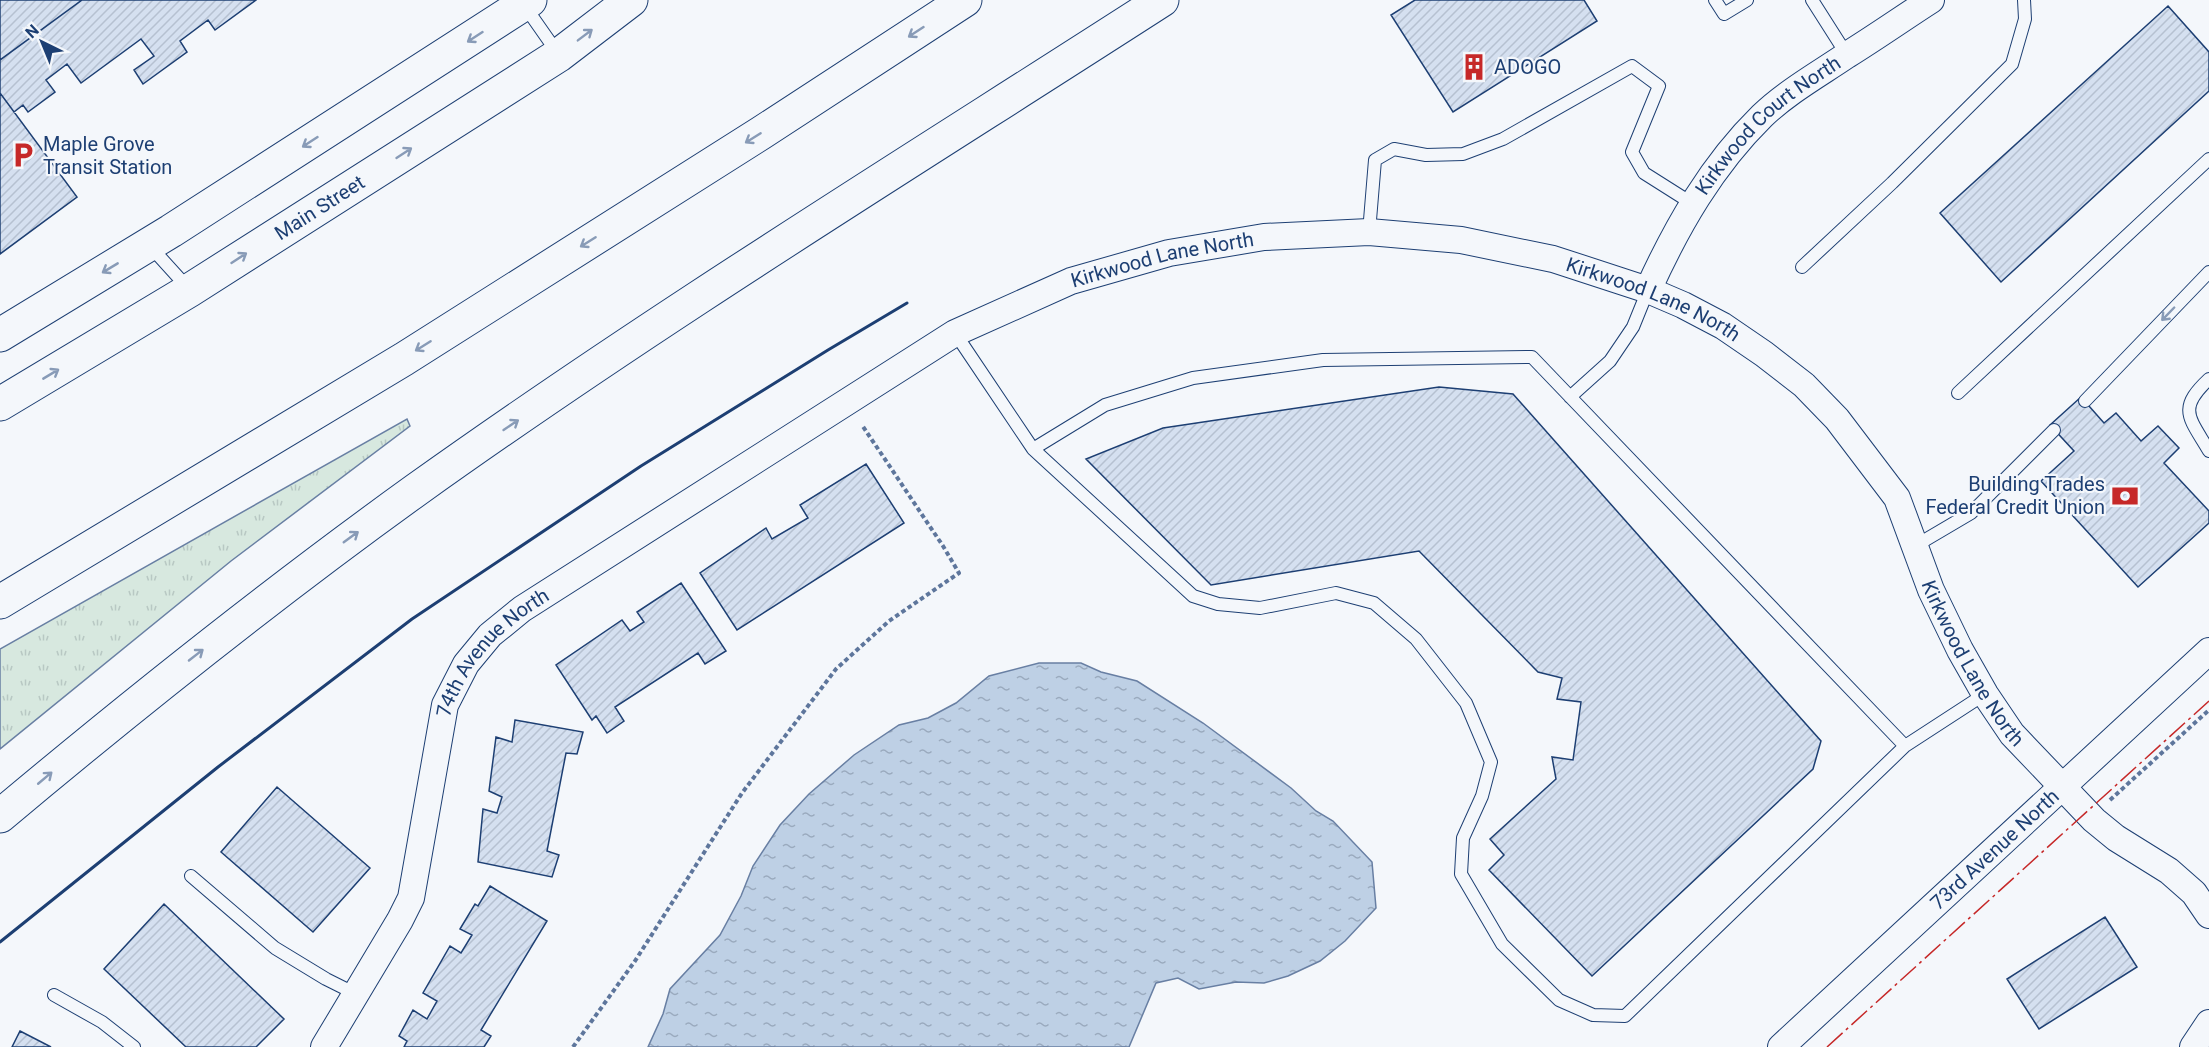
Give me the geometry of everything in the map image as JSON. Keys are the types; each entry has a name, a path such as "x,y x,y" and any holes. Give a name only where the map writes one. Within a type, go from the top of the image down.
{"main road":[{"name":"Main Street","path":"0,404 190,290 560,55 631,0"},
{"path":"0,602 404,359 966,0"},
{"path":"0,816 242,620 420,488 655,327 1161,0"},
{"path":"0,335 148,245 524,2"}],"street":[{"name":"Kirkwood Court North","path":"1648,290 1665,253 1693,204 1725,156 1764,115 1809,80 1931,0"},
{"name":"Kirkwood Lane North","path":"848,404 955,333 1071,281 1169,253 1264,237 1369,232 1461,240 1553,259 1648,290 1723,326 1764,354 1803,385 1837,419 1897,498 1931,590 1960,650 1985,694 2012,734 2091,817 2116,838 2169,871 2194,893 2209,915"},
{"name":"74th Avenue North","path":"324,1047 411,898 445,705 466,664 490,635 522,609 848,404"},
{"name":"73rd Avenue North","path":"1780,1047 2209,651"},
{"path":"2193,1047 2209,1023"}],"lane":[{"path":"1714,0 1724,15 1747,0"},
{"path":"1812,0 1847,55"},
{"path":"1802,267 1892,183 2012,64 2025,19 2024,0"},
{"path":"524,2 560,55"},
{"path":"1369,232 1375,160 1394,150 1426,155 1463,154 1503,139 1632,66 1659,86 1632,152 1644,173 1693,204"},
{"path":"1958,393 2209,159"},
{"path":"148,245 190,290"},
{"path":"2085,401 2209,272"},
{"path":"1570,397 1610,361 1633,327 1648,290"},
{"path":"955,333 1033,449 1193,596 1218,604 1260,608 1336,594 1374,603 1416,639 1466,703 1491,762 1482,796 1463,838 1461,874 1502,944 1559,1000 1593,1015 1625,1016 1905,746 1985,694"},
{"path":"1033,449 1106,405 1193,378 1323,360 1532,357 1905,746"},
{"path":"2209,379 2193,394 2189,408 2192,422 2209,450"},
{"path":"1914,546 1971,513 2054,430"},
{"path":"191,876 275,948 356,994"},
{"path":"54,995 102,1022 134,1047"}],"path":[{"path":"573,1047 635,961 742,793 836,669 889,621 958,573 943,546 861,425"},
{"path":"2091,817 2209,710"}],"green space":[{"path":"407,419 410,426 231,561 0,749 0,649"}],"water":[{"path":"1039,663 1081,663 1101,672 1137,681 1203,723 1291,788 1316,811 1333,821 1372,862 1376,908 1345,941 1320,961 1288,976 1264,983 1236,982 1199,989 1178,978 1156,983 1129,1047 648,1047 663,1014 670,989 720,935 741,896 753,866 780,825 809,794 854,755 899,725 928,718 956,703 989,676"}],"building":[{"path":"0,0 82,0 0,60"},
{"name":"Maple Grove Transit Station","path":"82,0 256,0 215,30 208,20 180,41 187,52 143,84 134,70 154,56 141,39 81,83 67,64 46,80 55,92 28,112 23,105 14,112 0,93 0,60"},
{"name":"ADOGO","path":"1415,0 1584,0 1597,21 1453,112 1391,15"},
{"path":"2168,6 2209,52 2209,91 2001,282 1940,213"},
{"name":"Maple Grove Transit Station","path":"0,93 77,197 0,254"},
{"path":"1439,387 1513,394 1821,741 1813,769 1592,976 1489,870 1504,855 1490,839 1556,779 1552,757 1573,760 1581,702 1557,699 1562,678 1538,672 1419,551 1211,585 1086,459 1163,428"},
{"name":"Building Trades Federal Credit Union","path":"2081,397 2104,423 2116,413 2141,441 2158,426 2179,448 2164,463 2209,511 2209,523 2138,587 2041,481 2074,451 2050,425"},
{"path":"866,464 904,523 737,630 700,573 766,528 772,539 808,518 800,505"},
{"path":"681,583 726,651 705,664 698,653 615,707 624,721 607,733 596,716 592,720 556,665 622,620 630,631 644,622 637,612"},
{"path":"515,720 583,732 577,754 566,753 547,851 559,855 552,877 478,862 483,809 497,813 502,797 489,791 496,737 512,742"},
{"path":"277,787 370,868 313,932 221,852"},
{"path":"490,886 547,921 481,1030 491,1036 484,1047 404,1047 407,1041 399,1036 413,1010 427,1019 437,1001 423,993 450,946 461,953 472,935 460,929 475,904 478,906"},
{"path":"164,904 284,1019 256,1047 186,1047 104,969"},
{"path":"2105,917 2137,967 2039,1029 2007,979"},
{"path":"20,1031 51,1047 12,1047"}],"wall":[{"path":"0,942 218,767 412,619 641,466 907,303"}],"power":[{"path":"1827,1047 2209,701"}],"place":[{"name":"ADOGO","path":"1474,67"},
{"name":"Maple Grove Transit Station","path":"23,155"},
{"name":"Building Trades Federal Credit Union","path":"2125,496"}]}
